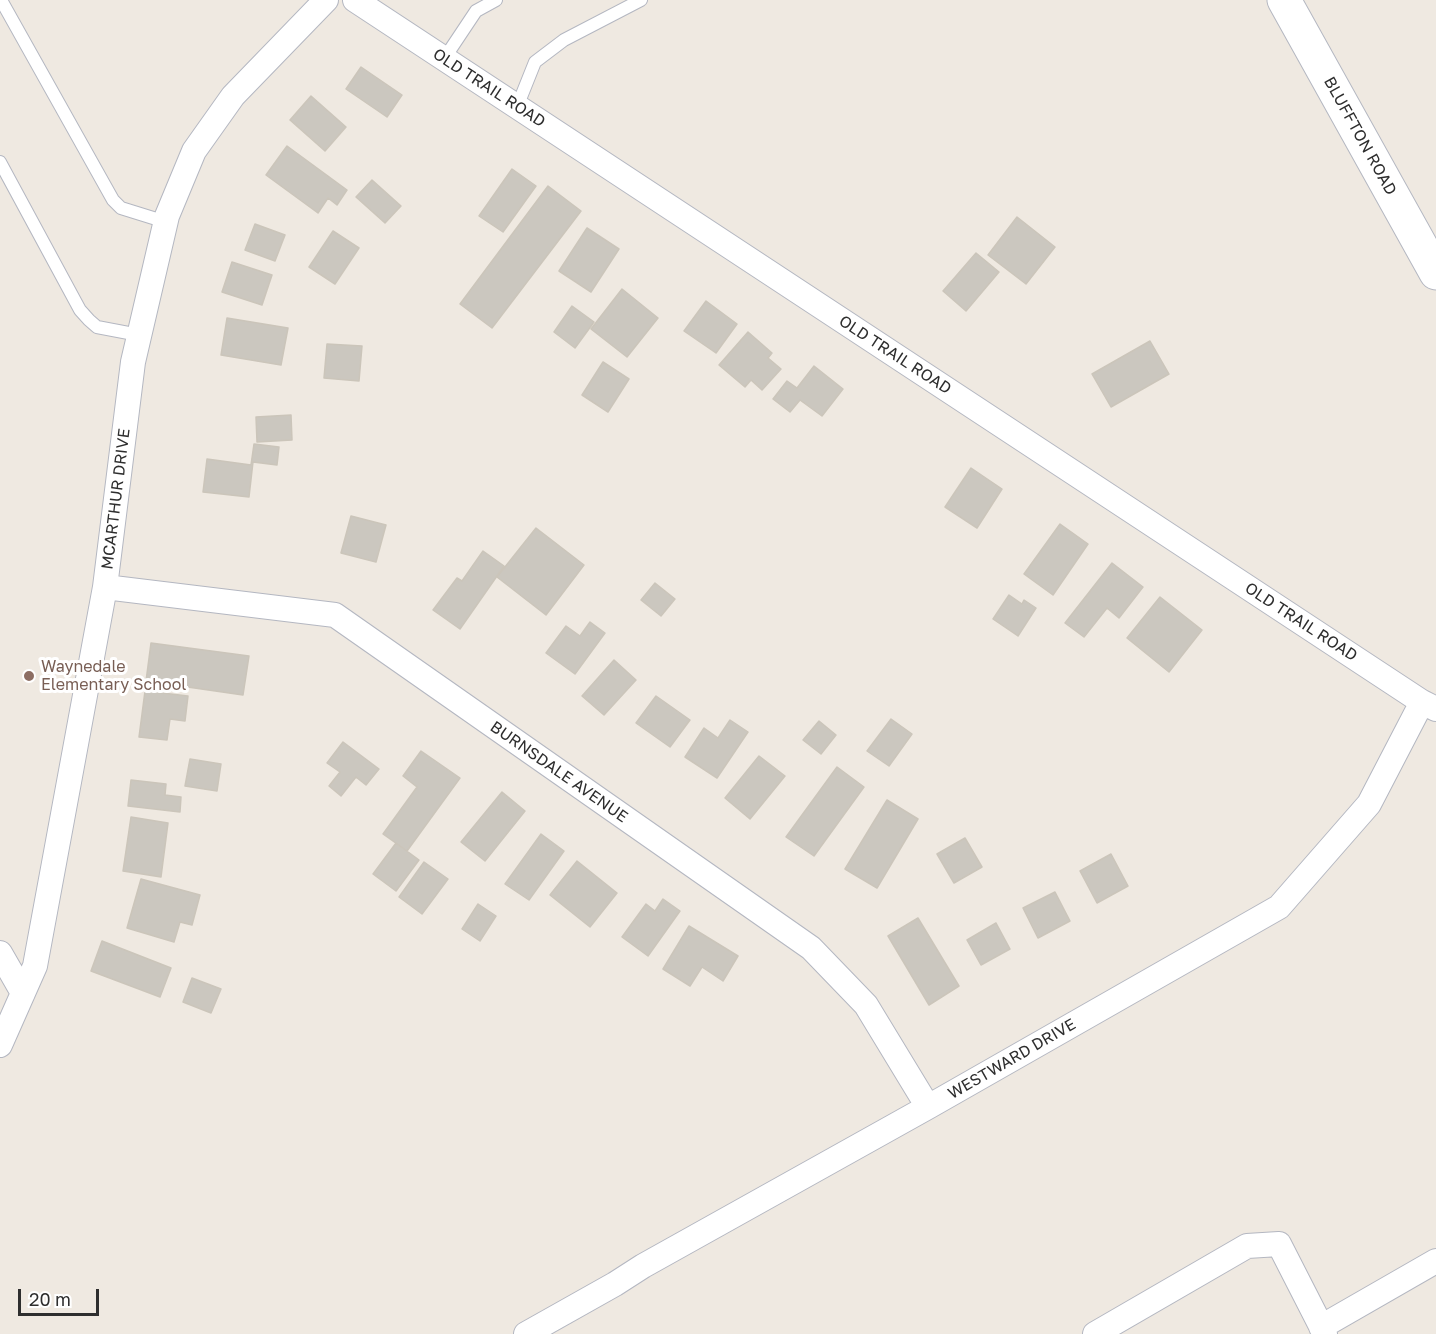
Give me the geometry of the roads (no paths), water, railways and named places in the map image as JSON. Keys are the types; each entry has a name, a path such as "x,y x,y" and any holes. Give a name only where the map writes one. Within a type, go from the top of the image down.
{"main road":[{"name":"BLUFFTON ROAD","path":"1284,0 1436,273"}],"street":[{"name":"MCARTHUR DRIVE","path":"0,1045 35,966 105,587 133,362 166,222 194,151 233,96 326,0"},
{"name":"OLD TRAIL ROAD","path":"355,0 1429,706"},
{"name":"BURNSDALE AVENUE","path":"105,587 335,615 812,948 866,1005 928,1107"},
{"name":"WESTWARD DRIVE","path":"526,1334 1279,907 1369,804 1429,706"},
{"path":"0,953 22,993"},
{"path":"1095,1334 1247,1246 1279,1244 1323,1330 1436,1261"}],"lane":[{"path":"1,0 113,200 121,208 166,222"},
{"path":"444,59 476,11 496,0"},
{"path":"517,107 535,62 564,40 641,0"},
{"path":"0,162 81,310 89,320 97,327 139,335"}],"place":[{"name":"Waynedale Elementary School","path":"29,676"}]}
